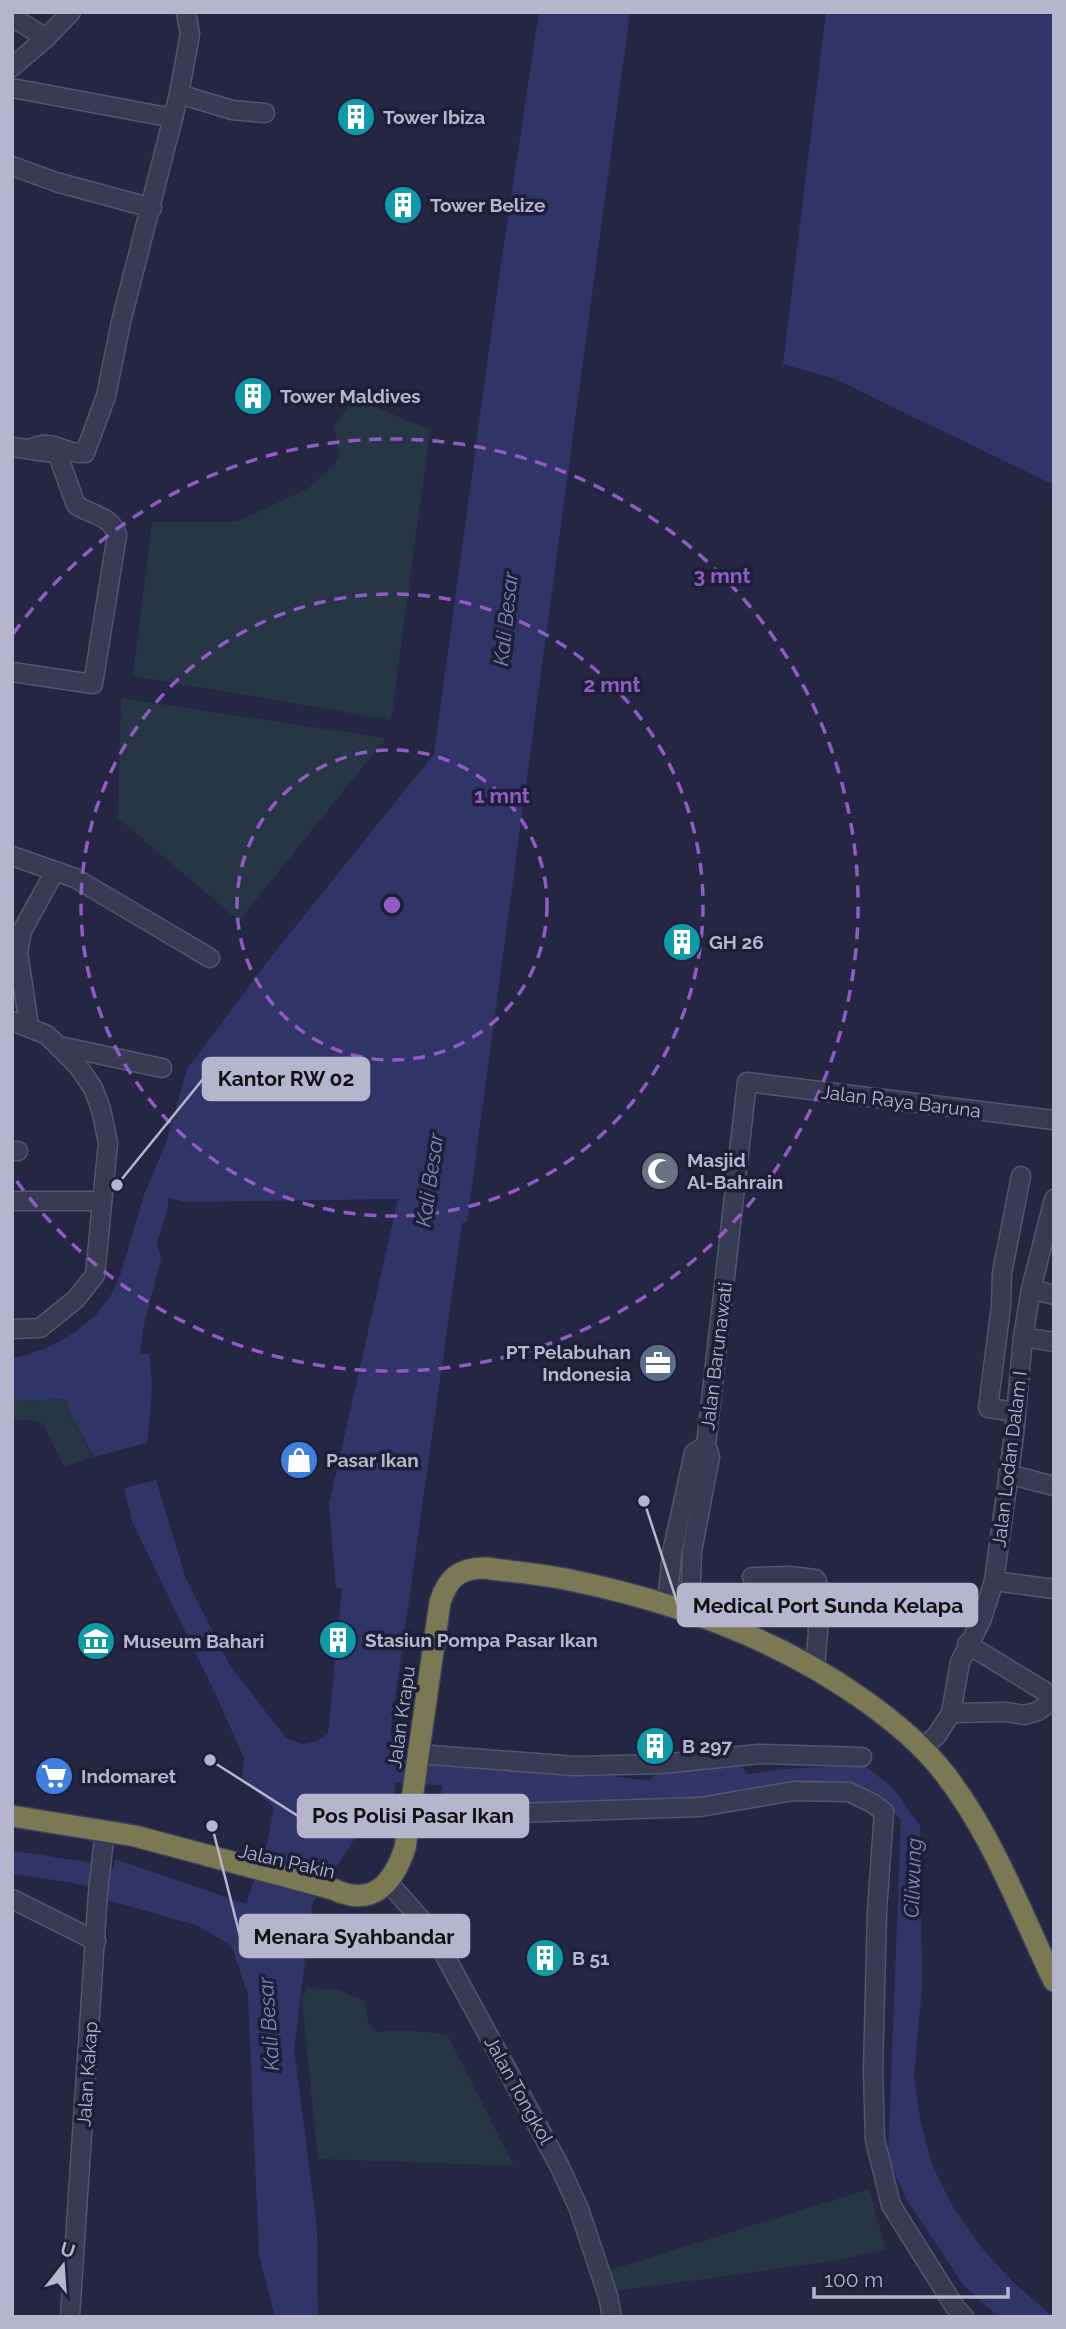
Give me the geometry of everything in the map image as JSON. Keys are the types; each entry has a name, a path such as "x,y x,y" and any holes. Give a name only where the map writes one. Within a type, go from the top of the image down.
{"highway":[{"name":"Jalan Krapu","path":"388,1882 397,1869 405,1848 440,1602 452,1577 461,1571 485,1568 569,1580 667,1605"},
{"path":"667,1605 767,1642 815,1667 877,1709 922,1748 945,1773 972,1813 1054,1981"},
{"name":"Jalan Pakin","path":"12,1816 104,1840 354,1897 379,1890 388,1882"},
{"name":"Jalan Pakin","path":"12,1830 104,1840"}],"street":[{"path":"12,67 71,12"},
{"path":"21,448 49,444 78,454 85,453 106,396 121,322 179,94 190,34 186,12"},
{"path":"12,17 46,38"},
{"path":"12,89 173,118"},
{"path":"179,94 232,110 264,113"},
{"path":"12,166 56,182 152,208"},
{"path":"12,672 93,684 117,535 108,520 76,505 59,458 54,453 21,448"},
{"path":"12,856 75,878 210,958"},
{"path":"12,1329 40,1328 90,1284 98,1265 108,1143 101,1109 93,1088 60,1046 44,1032 21,1023 18,952 22,931 55,871"},
{"path":"60,1046 162,1068"},
{"name":"Jalan Raya Baruna","path":"747,1082 1054,1120"},
{"name":"Jalan Barunawati","path":"690,1612 692,1551 710,1455 706,1445 747,1082"},
{"path":"1017,1412 988,1408 1002,1306 1002,1273 1020,1176"},
{"name":"Jalan Lodan Dalam I","path":"951,1713 960,1662 981,1621 994,1581 1017,1412 1023,1337 1031,1289 1054,1199"},
{"path":"12,1201 102,1201"},
{"path":"1031,1289 1054,1295"},
{"path":"1023,1337 1054,1342"},
{"name":"Jalan Barunawati","path":"667,1605 672,1553 694,1453 706,1445"},
{"path":"1009,1474 1054,1486"},
{"path":"752,1577 789,1576 817,1581 818,1632 815,1667"},
{"path":"994,1581 1054,1589"},
{"path":"922,1748 937,1735 951,1713 1006,1712 1025,1715 1038,1711 1054,1698 967,1644"},
{"path":"418,1756 575,1766 661,1764 759,1754 862,1757"},
{"path":"410,1809 488,1814 701,1807 794,1791 849,1792 884,1812 876,1951 873,2072 875,2140 891,2205 964,2317"},
{"name":"Jalan Kakap","path":"70,2317 104,1840"},
{"name":"Jalan Tongkol","path":"388,1882 432,1932 559,2165 579,2209 608,2296 612,2317"},
{"path":"12,1899 96,1941"}],"shaded area":[{"path":"354,398 430,430 391,720 133,676 152,522 236,522 309,488 339,459 335,425"},
{"path":"121,698 386,738 239,921 118,818"},
{"path":"66,1399 68,1409 93,1457 64,1467 43,1424 33,1420 12,1421 12,1401"},
{"path":"308,1988 339,1990 365,2001 368,2022 378,2032 402,2030 447,2034 514,2166 318,2159 302,1998"},
{"path":"869,2189 886,2249 841,2260 610,2292 607,2271"}],"water":[{"name":"Kali Besar","path":"539,12 630,12 467,1222 462,1223 390,1735 399,1737 393,1808 363,1826 312,1904 294,2049 317,2229 318,2317 275,2317 259,2255 248,1995 231,1945 196,1925 107,1900 115,1859 246,1904 268,1839 274,1808 242,1777 244,1758 132,1521 124,1488 156,1480 186,1579 229,1664 286,1738 302,1744 314,1742 328,1734 342,1589 336,1588 329,1504 398,1199 187,1202 168,1198 168,1207 157,1243 161,1259 144,1325 140,1354 149,1354 151,1365 147,1443 94,1457 68,1409 66,1399 12,1401 12,1359 47,1348 74,1333 95,1316 111,1295 120,1276 144,1195 166,1143 187,1069 270,958 434,754 497,291"},
{"path":"826,12 1054,12 1054,485 835,379 783,364"},
{"path":"445,1763 595,1774 660,1782 697,1782 782,1769 864,1765 894,1789 920,1826 922,1987 914,2075 920,2119 932,2165 952,2205 980,2246 1012,2281 1053,2317 999,2317 964,2286 907,2200 888,2158 901,1820 874,1791 844,1784 727,1798 615,1805 440,1806"}],"waterway":[{"name":"Ciliwung","path":"375,1769 473,1776"},
{"name":"Ciliwung","path":"661,1785 735,1777"},
{"path":"12,1862 77,1872 140,1888"}],"place":[{"name":"Tower Ibiza","path":"356,117"},
{"name":"Tower Belize","path":"403,205"},
{"name":"Tower Maldives","path":"253,396"},
{"name":"GH 26","path":"682,942"},
{"name":"Masjid Al-Bahrain","path":"660,1171"},
{"name":"Kantor RW 02","path":"117,1185"},
{"name":"PT Pelabuhan Indonesia","path":"658,1363"},
{"name":"Pasar Ikan","path":"299,1460"},
{"name":"Medical Port Sunda Kelapa","path":"644,1501"},
{"name":"Stasiun Pompa Pasar Ikan","path":"338,1640"},
{"name":"Museum Bahari","path":"96,1641"},
{"name":"B 297","path":"655,1746"},
{"name":"Pos Polisi Pasar Ikan","path":"210,1760"},
{"name":"Indomaret","path":"54,1776"},
{"name":"Menara Syahbandar","path":"212,1826"},
{"name":"B 51","path":"545,1958"}]}
